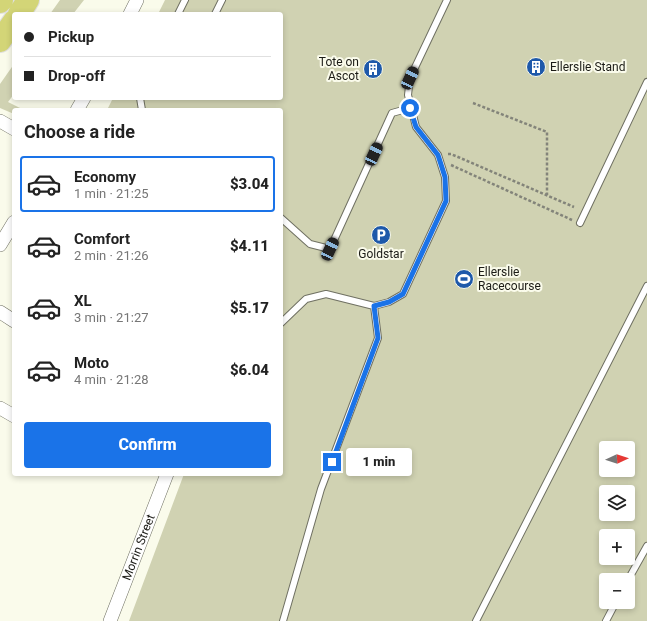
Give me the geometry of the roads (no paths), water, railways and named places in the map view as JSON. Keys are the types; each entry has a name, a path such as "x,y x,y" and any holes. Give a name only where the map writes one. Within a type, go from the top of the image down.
{"highway":[{"path":"19,12 28,0"},
{"path":"0,41 12,23"}],"street":[{"path":"131,12 137,0"},
{"path":"0,121 12,128"},
{"path":"0,245 12,225"},
{"path":"0,312 12,320"},
{"path":"0,408 12,415"},
{"name":"Morrin Street","path":"110,621 166,476"}],"lane":[{"path":"179,12 185,0"},
{"path":"216,12 222,0"},
{"path":"283,321 306,299 326,294 374,306 389,302 403,294 446,201 445,177 439,158 416,127 410,108 408,95 410,78 447,0"},
{"path":"580,223 647,82"},
{"path":"283,220 310,244 330,249 392,113 410,108"},
{"path":"476,621 647,286"},
{"path":"282,621 321,489 378,338 374,306"},
{"path":"632,573 647,546"},
{"path":"606,621 612,609"}],"place":[{"name":"Ellerslie Stand","path":"536,67"},
{"name":"Tote on Ascot","path":"373,69"},
{"name":"Goldstar","path":"381,235"},
{"name":"Ellerslie Racecourse","path":"464,279"}]}
